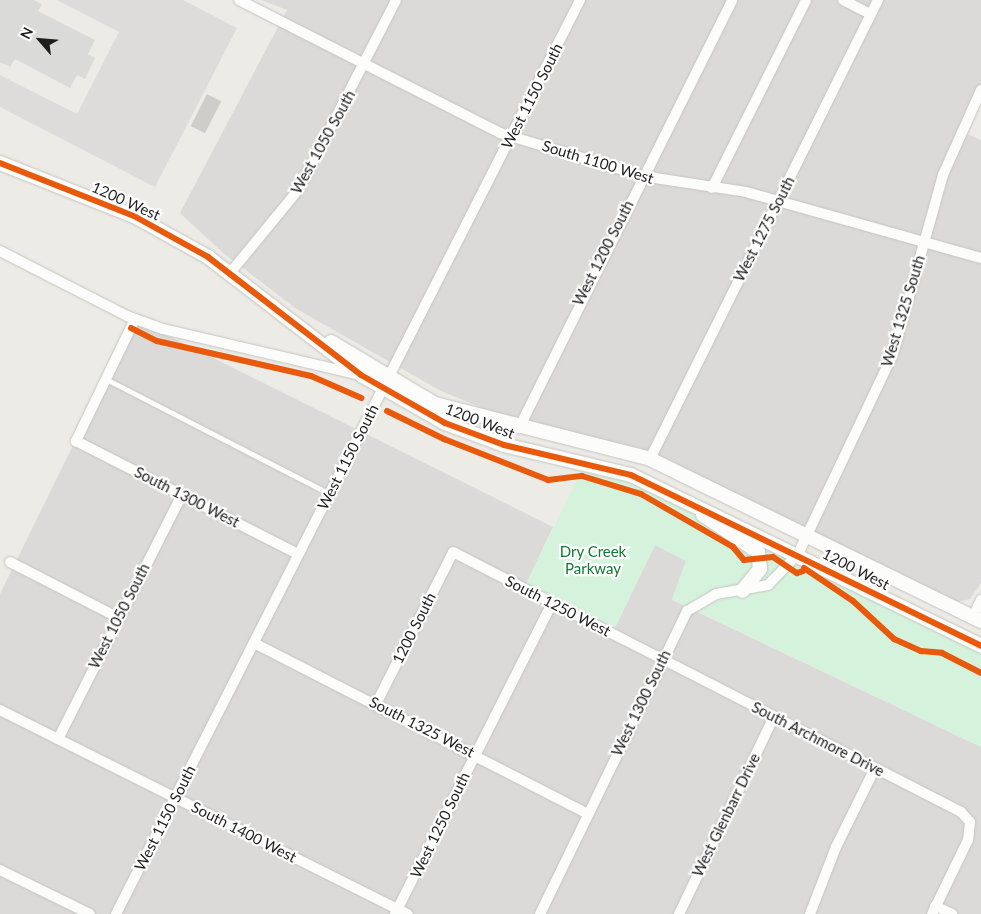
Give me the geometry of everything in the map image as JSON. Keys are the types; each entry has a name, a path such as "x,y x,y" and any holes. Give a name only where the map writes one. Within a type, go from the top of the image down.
{"street":[{"name":"South 1100 West","path":"241,0 364,65 512,137 642,176 746,192 777,204 981,258"},
{"name":"West 1050 South","path":"232,270 299,189 396,0"},
{"name":"West 1150 South","path":"116,914 580,0"},
{"name":"West 1200 South","path":"519,428 642,176 732,0"},
{"path":"712,188 806,0"},
{"path":"843,0 871,14"},
{"name":"West 1275 South","path":"650,459 878,0"},
{"name":"West 1325 South","path":"798,554 893,354 944,175 981,90"},
{"name":"1200 West","path":"0,154 121,203 200,244 361,376 386,383 435,404 519,428 613,446 650,459 806,538 977,619"},
{"name":"1200 West","path":"0,163 134,216 232,270 305,325 445,423 504,445 614,470 798,554 981,646"},
{"path":"0,251 135,319 201,340 306,359 361,376"},
{"path":"106,379 135,319"},
{"name":"South 1300 West","path":"106,379 76,440 298,554"},
{"name":"West 1050 South","path":"58,739 117,617 182,495"},
{"path":"687,502 758,552 760,569 742,591"},
{"name":"South 1250 West","path":"453,552 662,660"},
{"name":"1200 South","path":"376,704 453,552"},
{"name":"West 1300 South","path":"540,914 662,660 694,604 716,594 742,591 780,577 798,554"},
{"path":"10,562 117,617"},
{"path":"977,619 981,600"},
{"name":"West 1250 South","path":"400,912 475,754 552,603"},
{"name":"South 1325 West","path":"254,643 475,754 588,814"},
{"name":"South Archmore Drive","path":"662,660 961,812 970,822 968,840 934,910"},
{"name":"South 1400 West","path":"0,710 176,797 400,912"},
{"name":"West Glenbarr Drive","path":"679,914 774,717"},
{"path":"810,914 836,846 875,768"},
{"path":"0,870 90,914"},
{"path":"934,910 952,914"}],"lane":[{"path":"106,379 330,494"}],"shaded area":[{"path":"0,0 34,0 42,4 38,11 95,40 88,54 95,58 85,79 77,75 70,88 15,59 10,67 0,62"},
{"path":"57,0 183,0 237,28 155,187 0,107 0,75 77,114 119,32"},
{"path":"261,0 981,0 981,91 962,132 981,140 981,583 970,599 957,602 640,448 502,416 441,391 295,308 222,252 180,213 287,10"},
{"path":"135,319 553,527 524,588 612,634 655,545 686,561 672,600 981,747 981,914 0,914 0,594"}],"green space":[{"name":"Dry Creek Parkway","path":"586,462 748,529 981,646 981,747 672,599 686,561 655,545 612,634 524,588"}],"building":[{"path":"207,94 221,101 205,133 191,126"}],"cycle path":[{"path":"0,163 134,216 208,257 361,375 445,423 504,445 631,475 981,646"},
{"path":"131,328 157,341 311,376 361,398"},
{"path":"387,411 444,439 548,480 582,476 641,494 733,547 744,560 773,557 797,573 803,571"},
{"path":"804,568 853,601 894,639 921,651 942,653 981,673"}]}
